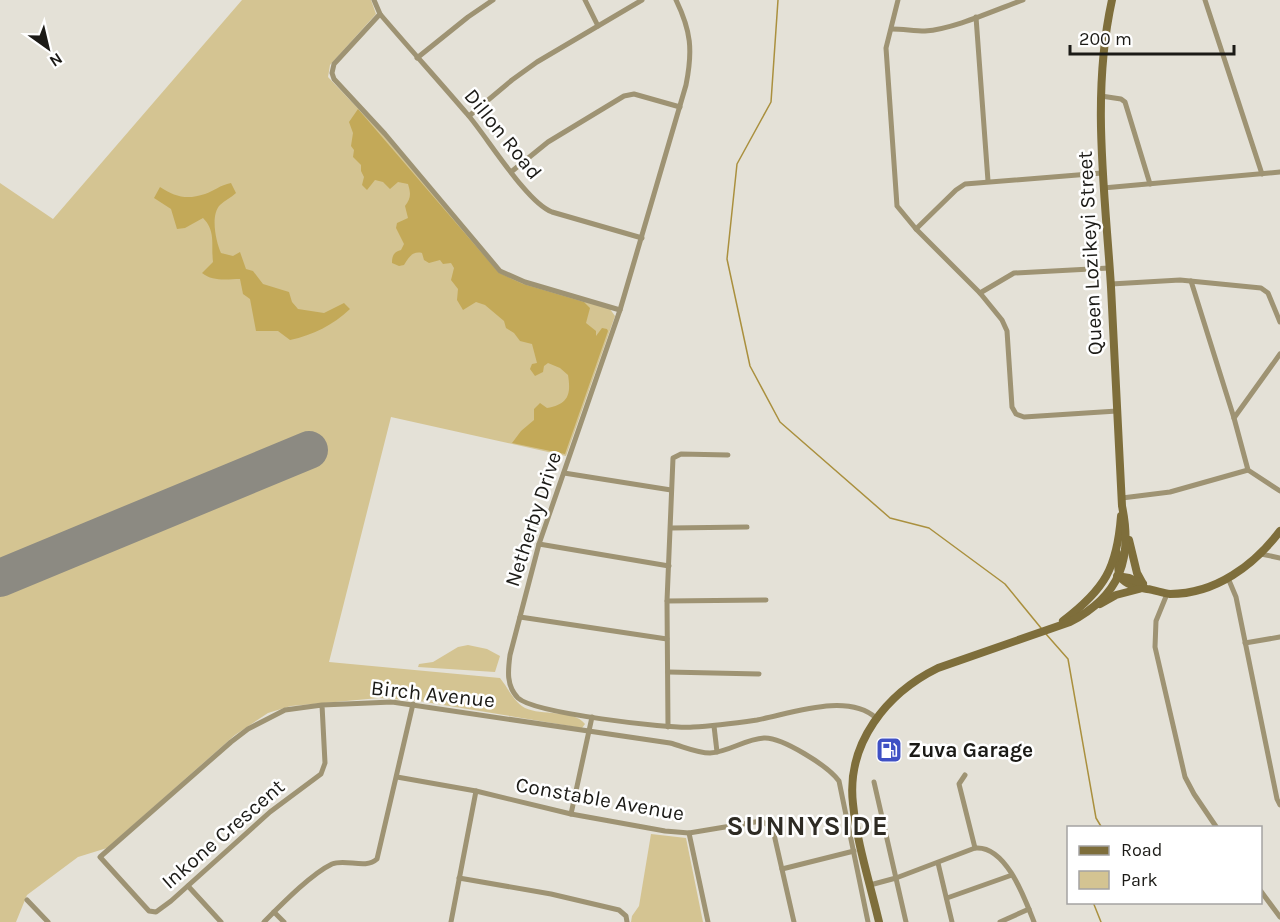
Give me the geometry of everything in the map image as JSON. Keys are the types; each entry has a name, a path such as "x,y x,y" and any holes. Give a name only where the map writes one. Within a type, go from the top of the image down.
{"main road":[{"name":"Queen Lozikeyi Street","path":"879,922 853,804 854,778 864,739 876,718 892,700 921,677 946,665 1070,622 1092,609 1119,576 1126,548 1127,530 1122,502 1111,284 1102,173 1101,96 1104,40 1112,0"},
{"name":"Queen Lozikeyi Street","path":"1055,627 1080,608 1107,576 1117,553 1122,502"},
{"path":"1127,530 1143,587"},
{"path":"1117,553 1119,576 1126,584 1167,594 1188,593 1228,578 1261,554 1280,531"},
{"path":"1100,586 1119,576"},
{"path":"1092,609 1116,595 1143,587"}],"street":[{"name":"Dillon Road","path":"374,0 380,14 469,116 511,172 545,209 642,238"},
{"path":"417,58 493,0"},
{"path":"585,0 598,26"},
{"path":"469,116 512,80 642,0"},
{"name":"Netherby Drive","path":"676,0 688,27 690,50 689,68 680,107 620,310 539,544 510,655 508,677 515,694 523,702 534,706 592,717 668,727 714,726 832,705 861,710 876,718"},
{"path":"898,0 886,48 897,206 916,229 980,293 1005,325 1012,407 1016,414 1024,417 1117,411"},
{"path":"892,29 925,31 976,17 1023,0"},
{"path":"1205,0 1262,174"},
{"path":"380,14 334,64 332,73 334,79 399,150 500,271 525,282 620,310"},
{"path":"976,17 988,181"},
{"path":"511,172 548,142 624,96 634,94 680,107"},
{"path":"1101,96 1121,99 1125,102 1150,184"},
{"path":"1103,188 1280,172"},
{"path":"916,229 961,186 988,181 1102,173"},
{"path":"980,293 1014,273 1109,268"},
{"path":"1111,284 1168,280 1265,290 1280,322"},
{"path":"1191,281 1248,470 1280,491"},
{"path":"1234,418 1280,354"},
{"path":"668,727 667,601 674,456 681,454 728,455"},
{"path":"1122,502 1170,492 1248,470"},
{"path":"564,472 671,490"},
{"path":"671,528 747,527"},
{"path":"539,544 669,566"},
{"path":"1261,554 1280,558"},
{"path":"1228,578 1236,597 1277,800 1280,805"},
{"path":"1167,594 1156,621 1155,647 1185,777 1216,826"},
{"path":"667,601 766,600"},
{"path":"520,617 668,639"},
{"path":"1245,643 1280,637"},
{"path":"668,672 759,674"},
{"name":"Birch Avenue","path":"100,857 248,729 285,710 322,705 392,702 413,704 670,743 699,752 717,752"},
{"path":"264,922 327,867 341,861 368,864 377,859 413,704"},
{"name":"Inkone Crescent","path":"100,857 152,913 156,912 270,812 321,774 325,763 322,705"},
{"path":"571,814 592,717"},
{"path":"714,726 717,752 765,738 785,743 826,768 839,781 868,922"},
{"path":"965,775 959,784 975,848"},
{"name":"Constable Avenue","path":"397,777 476,791 571,814 665,831 689,833 761,821 773,830 794,922"},
{"path":"874,782 906,922"},
{"path":"451,922 476,791"},
{"path":"689,833 708,922"},
{"path":"870,885 983,847 995,854 1012,875 1034,922"},
{"path":"782,869 862,849"},
{"path":"938,862 952,922"},
{"path":"947,898 1012,875"},
{"path":"459,878 619,910 626,916 627,922"},
{"path":"188,886 221,922"},
{"path":"1262,893 1279,915"},
{"path":"27,900 48,922"},
{"path":"1000,922 1029,909"},
{"path":"274,912 284,922"}],"green space":[{"path":"242,0 371,0 376,14 330,65 328,77 383,135 500,273 610,309 615,316 566,456 391,417 329,662 500,678 514,698 525,708 573,716 585,724 582,728 419,701 379,698 291,706 268,713 235,735 107,848 78,857 27,895 16,922 0,922 0,183 53,219"},
{"path":"468,645 487,649 500,656 495,672 418,667 419,664 433,662 458,647"},
{"path":"651,834 686,838 703,922 631,922 639,906"}],"shaded area":[{"path":"358,109 499,273 523,284 584,302 590,308 586,323 596,331 596,336 602,328 607,329 565,454 512,443 534,420 534,409 540,403 547,408 564,401 569,388 568,375 560,368 548,363 544,366 543,372 535,376 530,369 532,364 537,363 532,344 520,341 506,328 504,321 485,305 476,302 463,310 457,300 458,289 451,280 454,268 451,263 443,264 440,260 429,263 424,260 422,253 416,253 411,255 404,265 399,266 392,263 394,254 401,250 404,244 396,228 397,223 408,218 405,206 409,198 409,187 408,184 398,182 390,189 383,182 375,180 367,190 362,185 364,177 361,165 353,157 354,150 351,146 353,133 349,122"},
{"path":"231,183 236,193 220,205 215,215 216,236 221,253 233,256 240,252 246,269 253,271 263,284 289,292 292,302 298,309 324,313 344,303 350,309 322,329 290,340 278,331 256,331 250,299 243,294 240,279 216,279 202,273 213,262 212,238 207,223 203,218 185,228 177,229 171,209 154,198 160,187 176,195 192,197"}],"waterway":[{"path":"778,0 771,102 737,164 727,259 750,366 780,422 890,518 929,528 1005,584 1041,628"},
{"path":"1046,634 1068,659 1096,818 1101,826"},
{"path":"1094,904 1101,922"}],"runway":[{"path":"0,578 309,450"}],"place":[{"name":"Zuva Garage","path":"889,750"}],"district":[{"name":"SUNNYSIDE","path":"808,826"}]}
